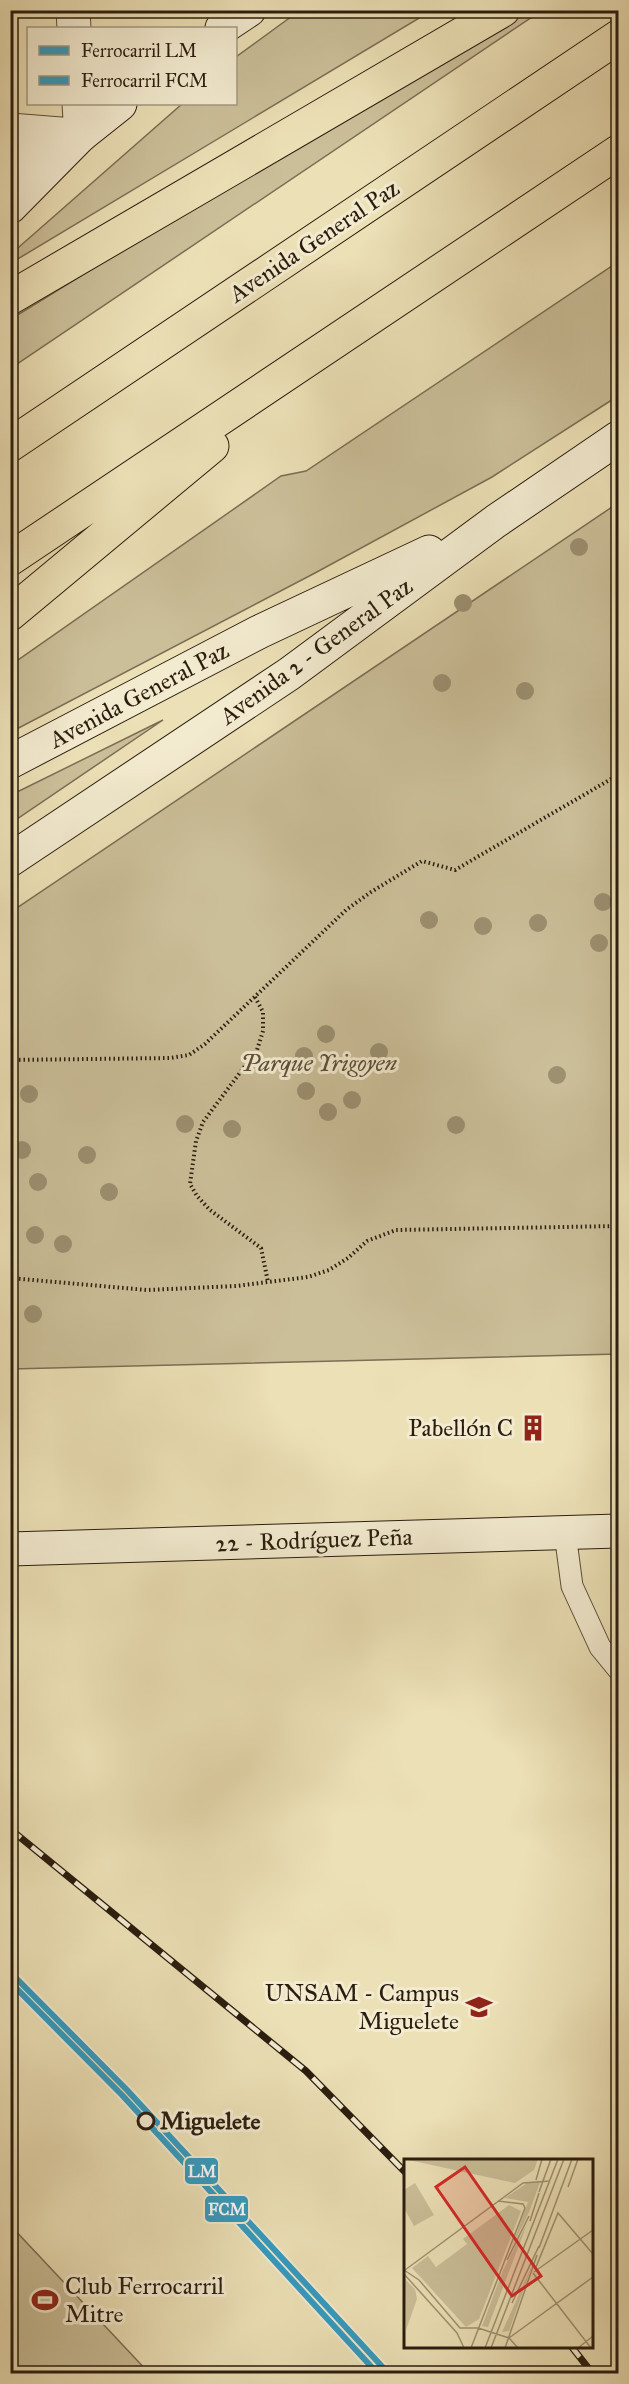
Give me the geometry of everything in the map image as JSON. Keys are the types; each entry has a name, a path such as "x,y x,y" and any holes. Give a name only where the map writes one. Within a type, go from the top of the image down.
{"highway":[{"path":"10,298 502,10"},
{"name":"Avenida General Paz","path":"10,445 618,38"},
{"path":"10,559 618,152"},
{"path":"10,614 341,337"}],"street":[{"path":"73,10 74,27"},
{"path":"224,27 249,10"},
{"path":"79,105 81,135"},
{"path":"10,207 81,135 119,105"},
{"path":"10,130 81,135"},
{"path":"10,164 81,135"},
{"name":"Avenida 2 - General Paz","path":"10,860 289,674 496,520 618,438"},
{"name":"Avenida General Paz","path":"10,762 259,632 496,520"},
{"name":"22 - Rodríguez Peña","path":"10,1549 618,1531"}],"lane":[{"path":"565,1533 572,1586 600,1647 618,1669"}],"path":[{"path":"10,1060 170,1058 189,1055 205,1044 346,910 370,892 422,861 455,870 618,775"},
{"path":"255,997 263,1012 263,1031 257,1050 203,1122 196,1141 190,1184 210,1210 261,1248 266,1261 268,1282"},
{"path":"10,1278 147,1290 236,1287 308,1278 329,1270 348,1258 367,1241 396,1230 618,1226"}],"green space":[{"path":"299,11 431,11 11,263 11,254 181,105 237,105 237,56"},
{"path":"526,11 532,11 535,15 11,368 11,319 253,170"},
{"path":"618,262 618,396 492,477 315,573 11,732 11,665 281,476 306,471"},
{"name":"Parque Yrigoyen","path":"618,503 618,1354 11,1369 11,912"},
{"path":"163,720 11,823 11,795"},
{"name":"Club Ferrocarril Mitre","path":"11,2226 149,2373 11,2373"}],"railway":[{"path":"10,1829 306,2071 404,2171"},
{"path":"573,2348 593,2374"}],"rail line":[{"name":"LM","path":"10,1972 127,2090 389,2374"},
{"name":"FCM","path":"10,1982 122,2095 378,2374"}],"place":[{"name":"Pabellón C","path":"533,1428"},
{"name":"UNSAM - Campus Miguelete","path":"479,2007"},
{"name":"Miguelete","path":"146,2121"},
{"name":"Club Ferrocarril Mitre","path":"45,2300"}]}
